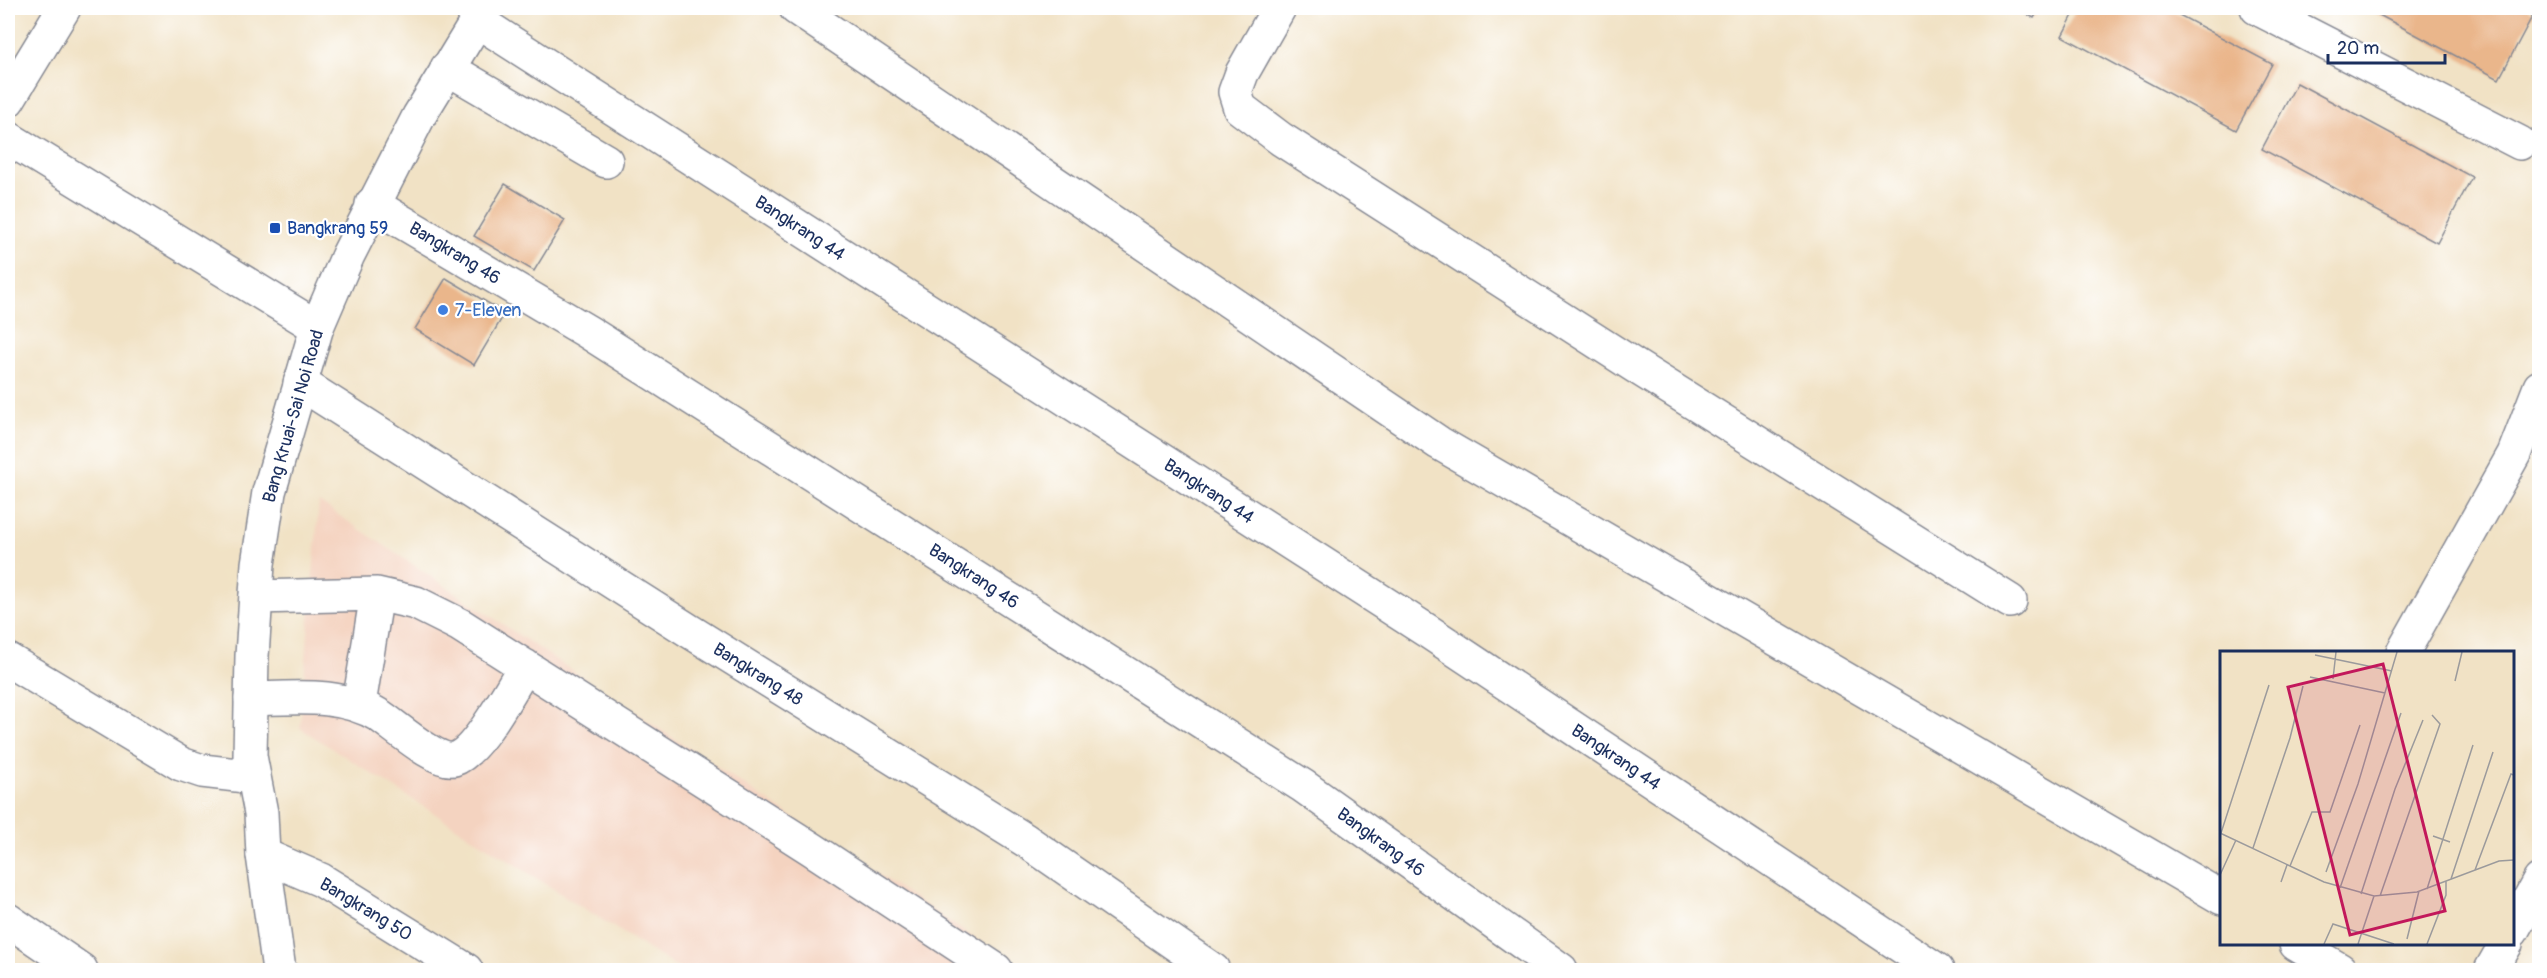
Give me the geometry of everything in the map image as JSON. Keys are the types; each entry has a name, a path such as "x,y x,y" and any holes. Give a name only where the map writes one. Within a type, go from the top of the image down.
{"street":[{"path":"8,100 64,8"},
{"path":"796,8 1439,443 2220,897"},
{"path":"1279,8 1242,73 1235,92 1240,108 1290,145 1566,322 2010,601"},
{"path":"2257,8 2520,143"},
{"name":"Bang Kruai-Sai Noi Road","path":"279,970 262,855 261,813 250,756 258,564 269,492 317,327 372,204 419,116 480,14"},
{"name":"Bangkrang 44","path":"480,14 1429,632 1937,970"},
{"path":"447,68 606,161"},
{"path":"8,138 317,327"},
{"name":"Bangkrang 46","path":"372,204 627,356 1303,786 1561,970"},
{"name":"Bangkrang 48","path":"300,383 688,630 1025,840 1213,970"},
{"path":"2404,651 2527,459 2540,387"},
{"path":"256,597 377,594 416,603 460,625 812,849 996,970"},
{"path":"359,704 377,594"},
{"path":"8,660 181,764 202,771 254,777"},
{"path":"251,699 318,698 359,704 444,759 454,760 465,753 481,737 525,666"},
{"name":"Bangkrang 50","path":"262,855 321,880 466,970"},
{"path":"2514,927 2540,880"},
{"path":"8,920 81,970"},
{"path":"2298,945 2340,970"},
{"path":"2491,970 2505,945"}],"shaded area":[{"path":"319,502 1022,970 681,970 300,728"}],"building":[{"path":"2015,8 2040,8 2034,18"},
{"path":"2077,8 2166,8 2272,64 2236,130 2062,36"},
{"path":"2366,8 2524,8 2534,13 2499,79"},
{"path":"2297,83 2472,177 2437,243 2262,149"},
{"path":"505,184 565,220 534,271 474,236"},
{"path":"446,278 505,313 474,365 415,329"}],"place":[{"name":"Bangkrang 59","path":"275,228"},
{"name":"7-Eleven","path":"443,310"}]}
